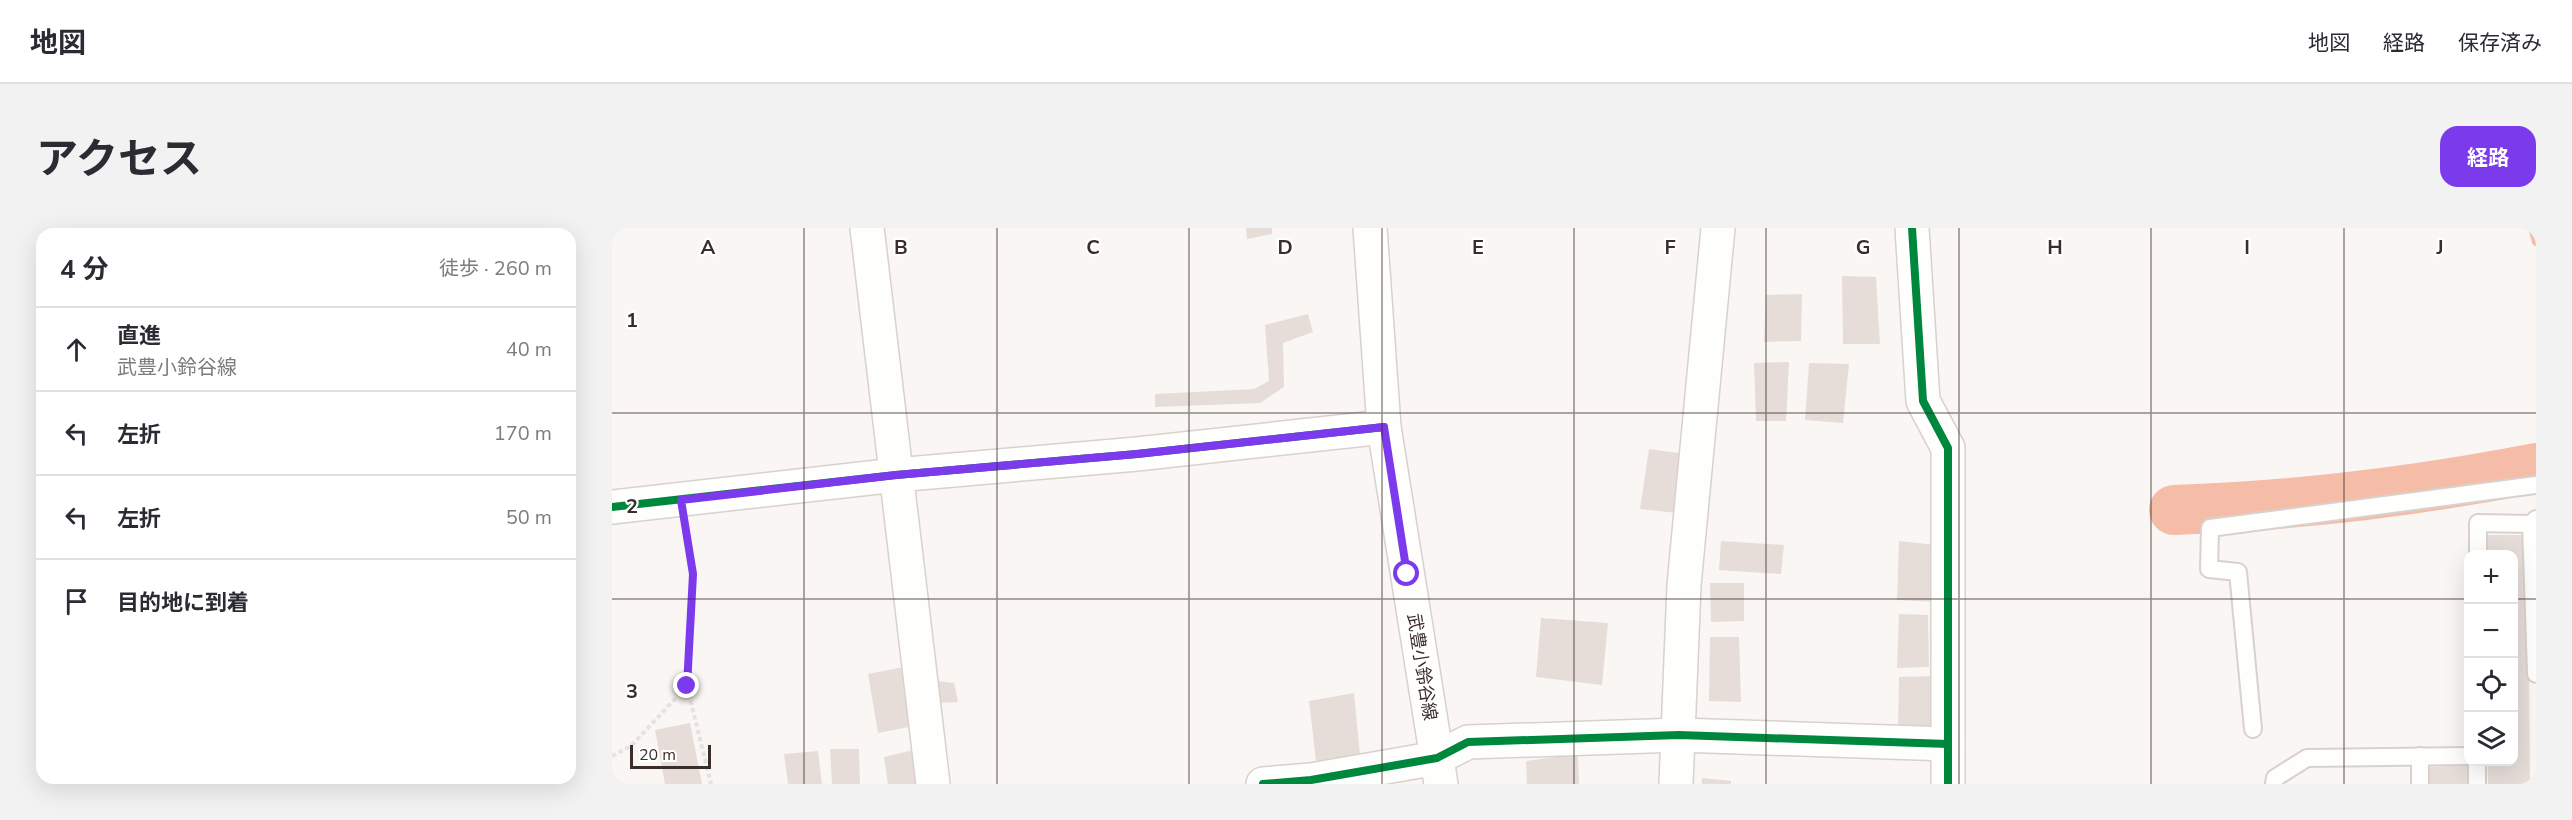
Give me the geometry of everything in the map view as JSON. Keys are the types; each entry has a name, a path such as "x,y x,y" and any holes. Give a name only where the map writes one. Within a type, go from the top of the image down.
{"street":[{"path":"867,228 933,784"},
{"name":"武豊小鈴谷線","path":"1370,228 1384,427 1439,771"},
{"path":"1676,784 1685,573 1718,228"},
{"path":"1912,228 1923,401 1948,448 1948,784"},
{"path":"612,507 896,475 1137,454 1384,427"},
{"path":"1263,784 1439,771 1468,742 1679,735 1948,744"}],"lane":[{"path":"2253,729 2238,572 2210,569 2210,528 2536,485"},
{"path":"2478,550 2478,523 2534,521 2536,674"},
{"path":"2420,756 2420,784"},
{"path":"2274,784 2275,778 2307,758 2464,756"},
{"path":"2477,766 2477,784"}],"path":[{"path":"681,500 693,574 687,686 711,784"},
{"path":"612,756 631,746 687,686"}],"building":[{"path":"1246,228 1272,228 1272,234 1247,239"},
{"path":"1842,276 1876,277 1880,344 1843,344"},
{"path":"1802,294 1801,341 1764,342 1766,295"},
{"path":"1308,314 1313,332 1283,343 1284,387 1260,403 1155,407 1155,394 1254,389 1269,381 1265,325"},
{"path":"1789,362 1786,421 1756,421 1754,363"},
{"path":"1809,363 1849,364 1843,423 1805,420"},
{"path":"1649,449 1685,454 1677,513 1640,509"},
{"path":"2487,535 2528,535 2530,784 2488,784 2488,766 2518,766 2518,550 2487,550"},
{"path":"1721,541 1784,545 1781,574 1719,570"},
{"path":"1899,541 1936,545 1937,602 1897,600"},
{"path":"1710,583 1744,583 1744,621 1711,622"},
{"path":"1899,614 1928,615 1929,667 1897,668"},
{"path":"1541,618 1608,623 1602,685 1536,677"},
{"path":"1710,637 1739,637 1741,702 1709,701"},
{"path":"904,667 914,726 878,733 868,674"},
{"path":"1935,676 1936,727 1898,728 1899,677"},
{"path":"937,681 954,683 958,702 938,703"},
{"path":"1354,693 1360,755 1316,761 1309,701"},
{"path":"690,723 702,784 665,784 655,730"},
{"path":"830,749 859,749 860,784 832,784"},
{"path":"913,750 916,784 888,784 884,757"},
{"path":"818,751 822,784 788,784 784,754"},
{"path":"1578,754 1579,784 1527,784 1526,761"},
{"path":"2470,766 2470,784 2428,784 2428,767"},
{"path":"1702,778 1731,781 1731,784 1702,784"}],"waterway":[{"path":"2532,228 2536,242"},
{"path":"2174,510 2265,505 2356,496 2446,484 2536,468"}],"cycle path":[{"path":"1912,228 1923,401 1948,448 1948,784"},
{"path":"612,507 896,475 1137,454 1384,427"},
{"path":"1263,784 1311,780 1437,758 1468,742 1679,735 1948,744"}],"route":[{"path":"687,686 693,574 681,500 896,475 1137,454 1384,427 1407,574"}]}
